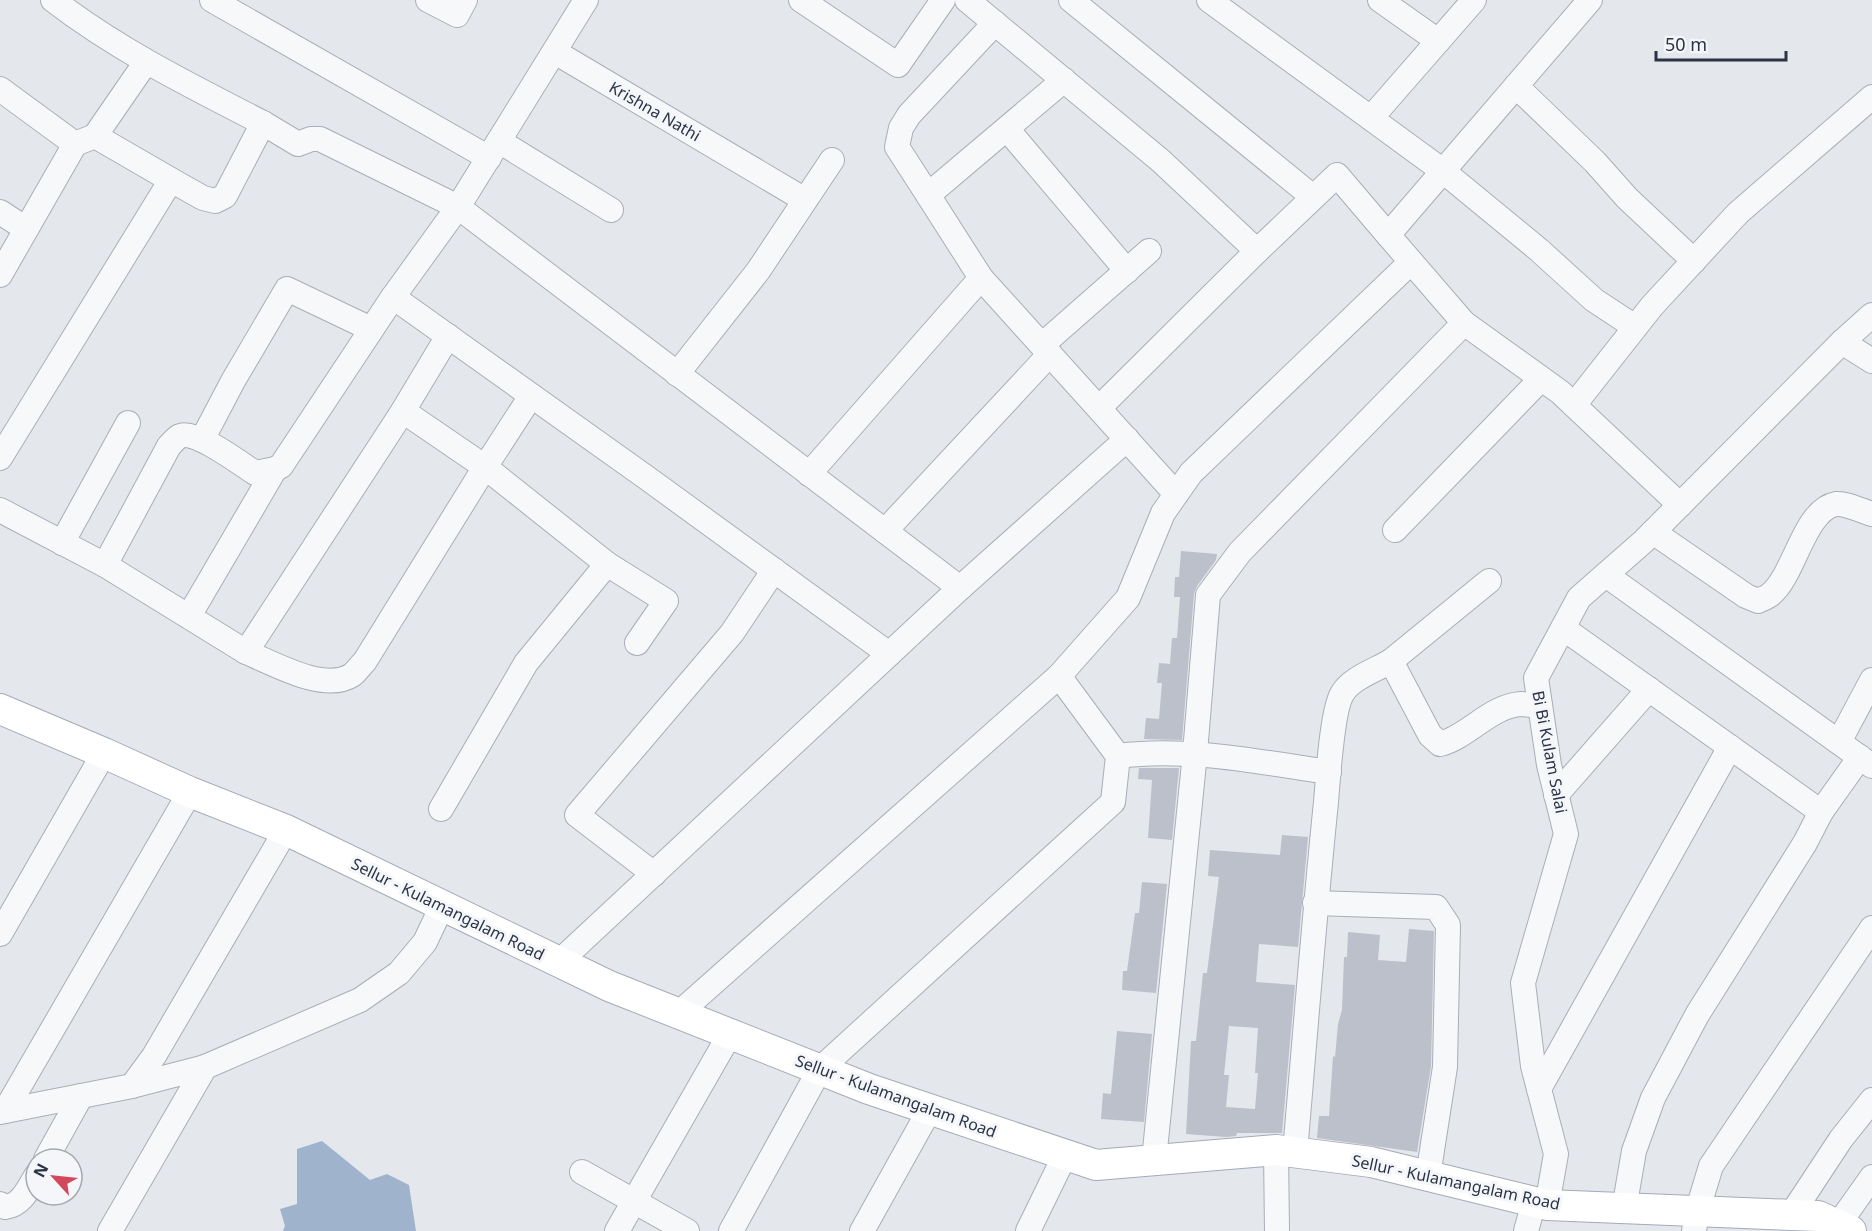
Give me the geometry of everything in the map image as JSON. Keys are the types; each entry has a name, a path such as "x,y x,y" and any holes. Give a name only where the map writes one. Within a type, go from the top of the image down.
{"main road":[{"name":"Sellur - Kulamangalam Road","path":"0,709 190,792 286,830 609,986 820,1069 1096,1165 1286,1151 1371,1162 1541,1203 1624,1209 1695,1221 1791,1215 1818,1216 1845,1228"}],"street":[{"path":"53,0 146,62 263,123 298,144 311,139 320,139 458,207 960,588"},
{"path":"212,0 611,210"},
{"path":"428,0 457,15 465,0"},
{"path":"105,565 169,446 180,436 190,435 202,440 255,473 275,470 281,466 393,297 458,207 586,0"},
{"path":"801,0 898,65 943,0"},
{"path":"968,0 1161,161 1257,251"},
{"path":"1071,0 1313,197"},
{"path":"1209,0 1443,171 1539,250 1594,300 1635,327"},
{"path":"1380,0 1438,41"},
{"path":"1371,118 1474,0"},
{"path":"1388,235 1590,0"},
{"path":"994,22 909,115 901,128 897,147 981,278 1176,494"},
{"name":"Krishna Nathi","path":"555,52 805,200"},
{"path":"0,275 26,229 85,140 146,62"},
{"path":"928,195 1064,80"},
{"path":"1516,86 1595,162 1627,198 1694,261"},
{"path":"0,89 85,140 171,180 203,198 214,201 225,196 263,123"},
{"path":"1574,405 1635,327 1738,213 1872,97"},
{"path":"1007,129 1127,271"},
{"path":"677,374 758,271 832,160"},
{"path":"1099,408 1337,175 1464,323 1541,378 1574,405 1680,505"},
{"path":"0,458 171,180"},
{"path":"0,212 26,229"},
{"path":"885,531 1046,349 1149,251"},
{"path":"678,1014 1059,676 1128,598 1163,513 1191,473 1411,262"},
{"path":"810,474 981,278"},
{"path":"202,440 233,381 287,289 372,329"},
{"path":"393,297 889,654"},
{"name":"Bi Bi Kulam Salai","path":"1526,1231 1541,1203 1556,1154 1533,1066 1523,983 1566,834 1549,765 1536,678 1579,598 1653,532 1842,342 1872,315"},
{"path":"1154,1160 1195,753 1208,595 1240,552 1464,323"},
{"path":"246,652 403,411 448,336"},
{"path":"1842,342 1872,361"},
{"path":"1395,530 1541,378"},
{"path":"0,510 105,565 246,652 317,680 336,680 352,675 365,661 531,396"},
{"path":"403,411 485,467 607,564 666,601 637,644"},
{"path":"62,543 128,423"},
{"path":"559,962 960,588 1127,439"},
{"path":"189,616 275,470"},
{"path":"1653,532 1746,596 1758,601 1771,595 1816,517 1827,507 1838,504 1872,514"},
{"path":"441,809 526,663 607,564"},
{"path":"654,874 577,815 732,633 774,570"},
{"path":"1606,575 1866,762 1821,812 1805,843 1698,1015 1653,1098 1634,1151 1624,1209"},
{"path":"1277,1231 1329,772 1341,694 1350,684 1391,661 1489,581"},
{"path":"1563,628 1821,812"},
{"path":"1391,661 1430,735 1440,744 1449,742 1508,707 1520,704 1540,706"},
{"path":"731,1231 820,1069 1113,802 1118,756 1059,676"},
{"path":"1839,742 1872,680"},
{"path":"1556,795 1649,689"},
{"path":"1539,1089 1730,747"},
{"path":"1118,756 1145,752 1195,753 1329,772"},
{"path":"0,934 104,753"},
{"path":"2,1111 190,792"},
{"path":"132,1086 154,1056 286,830"},
{"path":"1315,903 1436,908 1448,925 1445,1067 1428,1176"},
{"path":"2,1111 132,1086 205,1067 360,1000 399,973 425,942 442,906"},
{"path":"1695,1221 1711,1166 1872,928"},
{"path":"617,1231 730,1034"},
{"path":"110,1231 205,1067"},
{"path":"53,1147 81,1096"},
{"path":"1791,1215 1841,1139 1872,1100"},
{"path":"862,1231 930,1109"},
{"path":"1028,1231 1065,1155"},
{"path":"582,1172 687,1231"},
{"path":"1845,1228 1872,1177"},
{"path":"0,1204 5,1207 12,1206 20,1202 24,1196"}],"water":[{"path":"322,1141 370,1180 387,1174 409,1185 416,1231 283,1231 285,1226 280,1209 297,1204 297,1149"}],"building":[{"path":"1181,551 1217,554 1216,560 1197,586 1194,594 1182,740 1144,739 1146,718 1159,719 1162,683 1157,683 1159,663 1170,664 1172,638 1177,638 1180,597 1174,597 1175,577 1179,577"},
{"path":"1139,768 1179,768 1172,840 1148,838 1152,780 1138,779"},
{"path":"1282,835 1308,837 1298,947 1259,944 1256,982 1295,985 1282,1133 1237,1133 1236,1136 1226,1137 1186,1134 1191,1041 1196,1041 1203,973 1207,973 1219,877 1208,876 1210,850 1280,855","holes":["1229,1026 1258,1028 1255,1109 1226,1107 1229,1075 1224,1075"]},
{"path":"1142,882 1167,884 1156,993 1122,990 1123,971 1127,971 1135,913 1139,913"},
{"path":"1409,929 1434,931 1431,1066 1417,1152 1317,1138 1319,1116 1329,1116 1333,1056 1335,1057 1338,1024 1342,1010 1344,957 1347,957 1348,932 1380,935 1378,960 1406,962"},
{"path":"1117,1031 1152,1034 1144,1122 1101,1119 1103,1093 1111,1094"}]}
